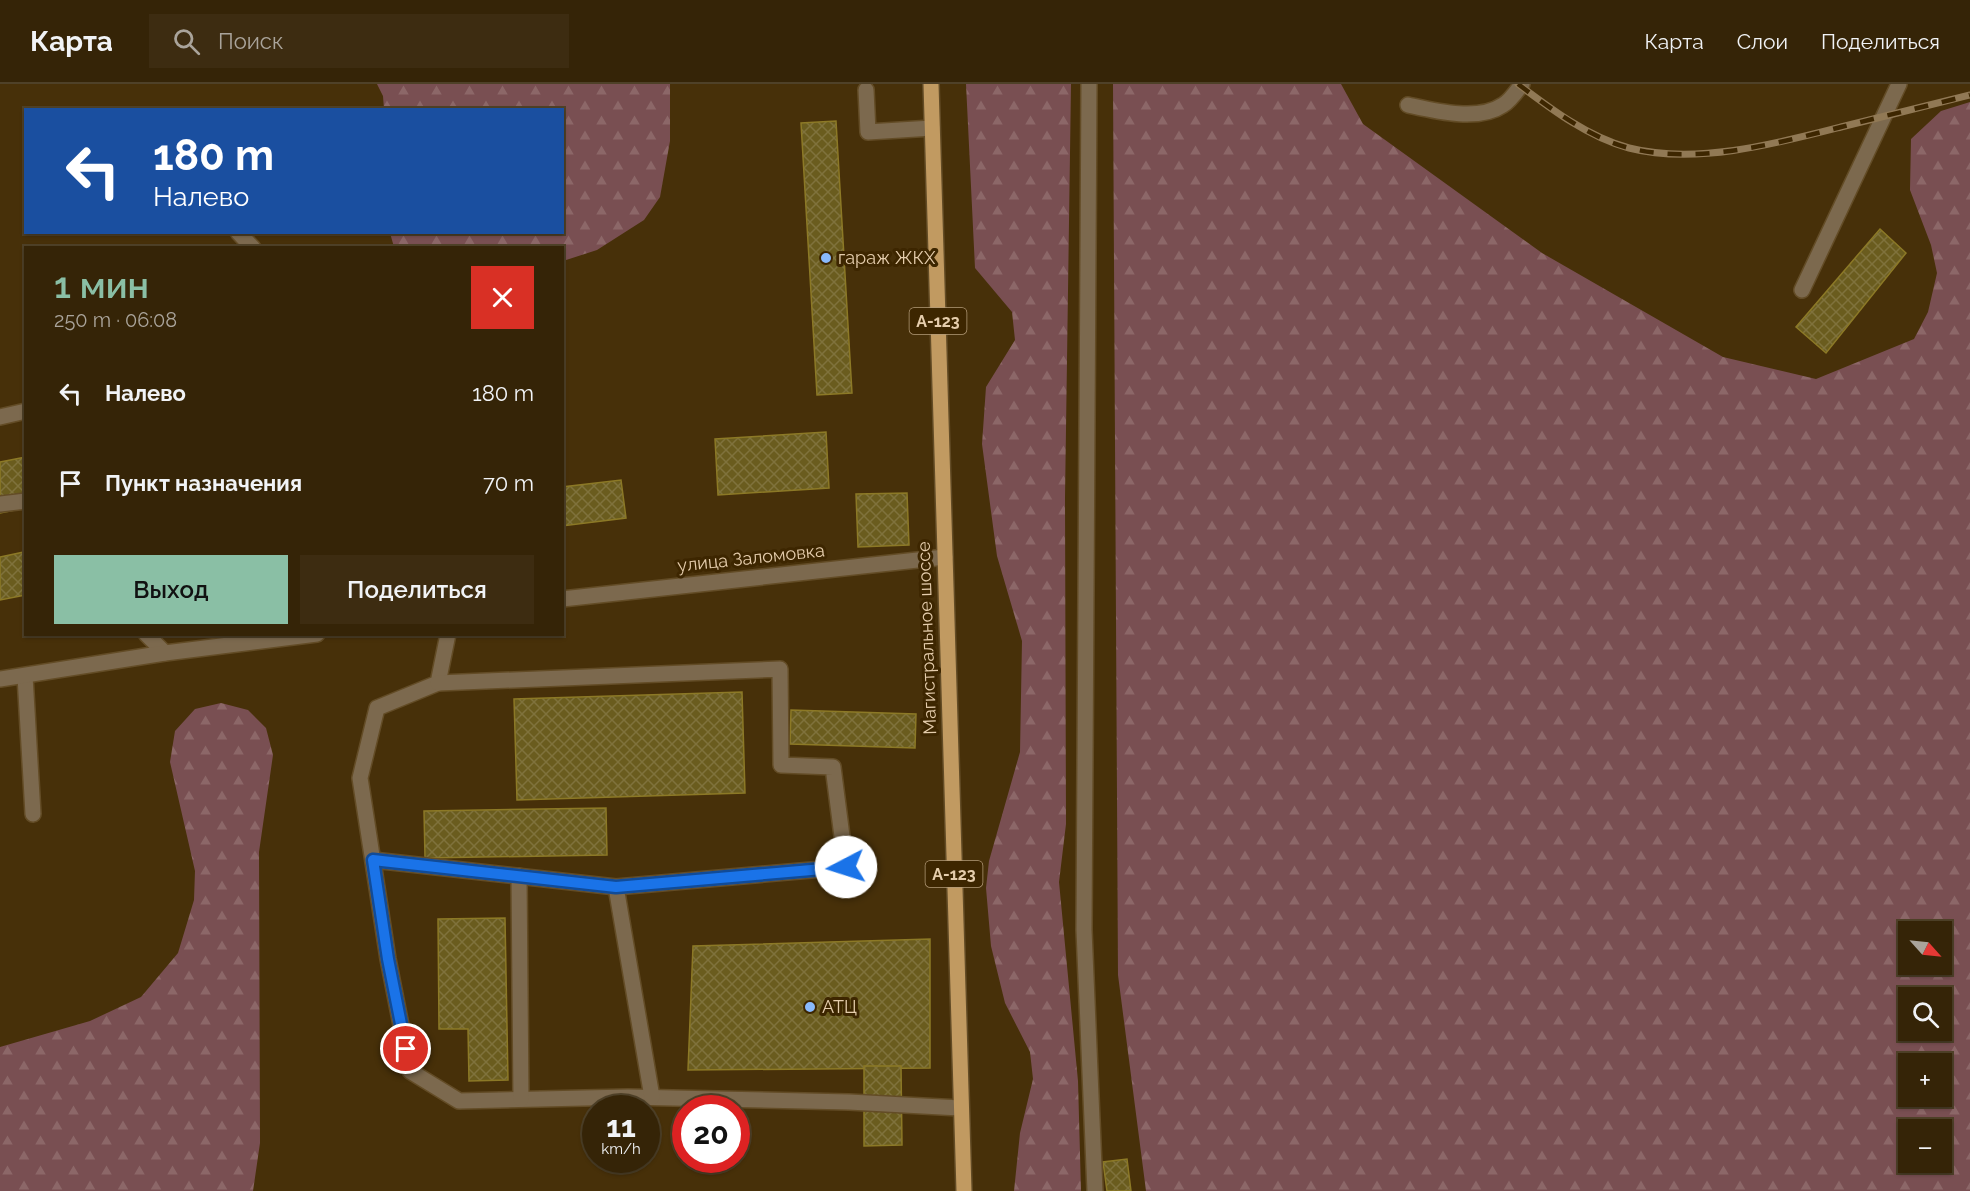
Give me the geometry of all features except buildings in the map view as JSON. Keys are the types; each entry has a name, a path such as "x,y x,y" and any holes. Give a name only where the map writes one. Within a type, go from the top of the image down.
{"main road":[{"name":"Магистральное шоссе","path":"931,84 964,1191"}],"street":[{"path":"1089,84 1084,930 1095,1191"},
{"path":"1408,105 1447,114 1484,112 1503,105 1522,84"},
{"path":"1802,290 1899,84"},
{"path":"866,90 868,132 932,128"},
{"path":"240,234 252,246"},
{"path":"0,417 24,411"},
{"path":"0,504 24,501"},
{"name":"улица Заломовка","path":"564,598 945,557"},
{"path":"148,636 165,653"},
{"path":"0,679 165,653 301,636"},
{"path":"438,683 448,636"},
{"path":"373,860 616,887 846,867 833,767 781,765 780,669 438,683 377,708 360,778 388,959 410,1071 459,1101 582,1098"},
{"path":"25,676 33,814"},
{"path":"519,876 521,1099"},
{"path":"616,887 652,1095"},
{"path":"660,1097 849,1102 960,1108"}],"green space":[{"path":"377,84 670,84 670,141 660,197 644,220 597,250 564,261 564,246 394,246 390,234 564,234 564,108 384,108 383,96"},
{"path":"966,84 1071,84 1065,498 1066,824 1059,882 1078,1081 1081,1191 1014,1191 1020,1133 1033,1079 1030,1052 1005,1003 991,946 986,888 989,861 1020,752 1022,641 997,556 982,444 986,387 1015,340 1012,312 975,268"},
{"path":"1113,84 1341,84 1363,124 1542,253 1723,357 1816,379 1914,339 1928,312 1937,273 1931,245 1910,190 1911,139 1941,111 1970,102 1970,1191 1146,1191 1118,975"},
{"path":"221,703 248,710 266,728 273,755 259,852 260,1143 253,1191 0,1191 0,1047 90,1021 141,997 178,953 194,900 195,871 170,762 175,731 195,709"}],"railway":[{"path":"1518,84 1557,112 1599,137 1629,148 1655,153 1681,154 1763,146 1970,95"}],"place":[{"name":"гараж ЖКХ","path":"826,258"},
{"name":"АТЦ","path":"810,1007"}],"route":[{"path":"406,1049 388,959 373,860 616,887 846,867"}]}
